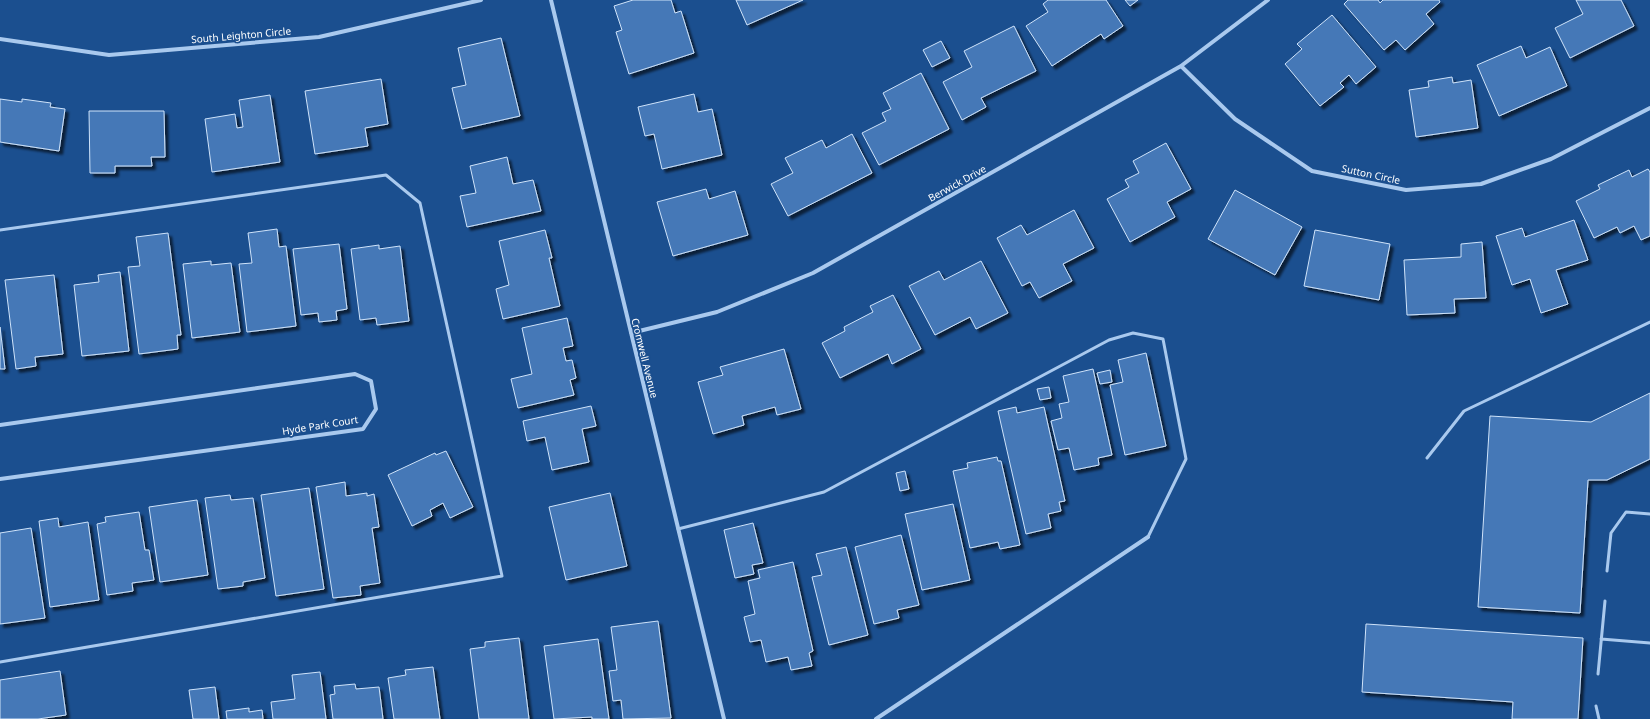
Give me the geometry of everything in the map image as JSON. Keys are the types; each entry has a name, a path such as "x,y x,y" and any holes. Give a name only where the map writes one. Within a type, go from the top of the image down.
{"street":[{"name":"South Leighton Circle","path":"0,39 109,55 319,37 481,0"},
{"name":"Cromwell Avenue","path":"551,0 724,719"},
{"name":"Berwick Drive","path":"630,333 717,312 813,273 1182,66 1268,0"},
{"name":"Sutton Circle","path":"1182,66 1235,119 1312,171 1406,190 1481,184 1551,159 1650,108"},
{"name":"Hyde Park Court","path":"0,425 355,374 371,381 376,409 363,429 0,479"},
{"path":"876,719 1148,537"}],"lane":[{"path":"0,230 386,175 420,203 502,576 0,662"},
{"path":"1427,458 1464,411 1650,322"},
{"path":"678,529 824,492 1109,340 1133,333 1163,339 1186,459 1148,537"},
{"path":"1607,571 1611,533 1626,512 1650,514"},
{"path":"1598,674 1605,601"},
{"path":"1601,639 1650,643"},
{"path":"1596,706 1599,719"}],"building":[{"path":"633,0 671,0 675,13 681,11 694,53 629,74 616,32 622,30 614,6"},
{"path":"736,0 803,0 747,25"},
{"path":"1048,0 1106,0 1123,26 1104,39 1101,34 1052,66 1026,26 1048,12 1043,4"},
{"path":"1125,0 1138,0 1130,6"},
{"path":"1348,0 1378,0 1380,3 1383,0 1439,0 1440,2 1426,14 1434,24 1405,50 1396,40 1384,50 1344,4"},
{"path":"1576,0 1621,0 1634,26 1570,58 1555,28 1583,14"},
{"path":"1332,15 1376,67 1356,84 1349,75 1340,83 1344,87 1320,106 1285,64 1302,49 1297,44"},
{"path":"1014,26 1036,71 981,98 986,107 962,120 943,82 972,67 964,51"},
{"path":"501,38 520,116 462,129 452,88 466,85 458,48"},
{"path":"941,41 950,58 932,67 923,50"},
{"path":"1521,46 1526,58 1550,47 1567,86 1499,116 1477,65"},
{"path":"921,73 949,129 879,165 862,133 886,121 882,113 891,109 883,93"},
{"path":"1452,77 1453,83 1471,80 1478,128 1416,137 1409,90 1429,87 1428,81"},
{"path":"381,79 388,124 365,128 368,146 315,154 305,91"},
{"path":"694,94 698,112 712,109 722,155 662,169 654,134 645,136 638,107"},
{"path":"270,95 280,162 212,172 205,119 235,114 237,128 243,127 239,100"},
{"path":"0,99 22,102 22,99 51,103 50,107 65,109 59,151 0,142"},
{"path":"89,111 164,111 165,157 151,157 152,166 115,166 115,173 90,173"},
{"path":"852,134 872,173 788,216 771,184 793,173 785,158 822,140 826,148"},
{"path":"1166,143 1191,189 1167,202 1175,217 1130,242 1107,199 1129,187 1125,180 1139,173 1133,161"},
{"path":"507,157 513,184 533,180 541,211 467,227 460,196 476,193 470,166"},
{"path":"1648,169 1650,172 1650,236 1641,240 1634,226 1620,233 1617,227 1594,238 1576,201 1600,189 1598,185 1629,170 1632,177"},
{"path":"706,189 709,199 735,191 748,235 673,256 657,202"},
{"path":"1235,190 1302,227 1275,275 1208,239"},
{"path":"1074,210 1094,248 1063,264 1072,281 1039,298 1030,282 1022,286 997,238 1021,225 1027,235"},
{"path":"1574,220 1588,260 1556,270 1568,304 1541,313 1530,279 1512,285 1496,236 1522,228 1525,237"},
{"path":"277,229 279,247 286,246 296,326 247,332 239,264 252,263 248,233"},
{"path":"545,230 552,258 549,258 560,306 503,319 496,289 509,285 499,241"},
{"path":"1315,230 1390,244 1379,300 1304,286"},
{"path":"168,233 181,335 177,335 178,349 139,354 128,267 140,266 136,237"},
{"path":"1482,242 1486,298 1454,299 1455,313 1407,315 1404,260 1461,257 1461,244"},
{"path":"339,244 347,309 336,311 337,320 319,322 318,313 301,315 293,249"},
{"path":"379,245 379,249 400,246 409,321 377,325 376,318 360,320 351,249"},
{"path":"211,261 211,265 231,263 240,332 192,338 183,264"},
{"path":"981,261 1008,313 976,329 970,317 935,335 909,286 939,271 944,280"},
{"path":"120,272 129,351 82,356 74,285 99,282 98,275"},
{"path":"54,275 63,354 35,357 36,366 16,369 5,280"},
{"path":"893,295 921,349 892,364 888,354 840,378 822,343 845,331 844,327 873,312 870,306"},
{"path":"567,318 573,346 563,348 566,361 572,360 576,378 570,380 574,395 518,408 511,379 532,374 522,328"},
{"path":"0,327 5,369 0,369"},
{"path":"784,349 801,409 777,415 775,407 742,416 744,425 713,434 698,382 723,375 720,367"},
{"path":"1146,353 1166,446 1125,455 1110,385 1123,382 1118,360"},
{"path":"1093,369 1112,455 1098,458 1099,465 1074,470 1069,448 1058,450 1051,421 1062,418 1059,404 1069,402 1063,376"},
{"path":"1110,370 1112,382 1100,384 1097,373"},
{"path":"1049,387 1051,398 1040,400 1037,389"},
{"path":"1650,393 1650,459 1607,480 1588,480 1580,613 1478,607 1490,416 1591,422"},
{"path":"591,406 596,426 582,429 589,462 552,470 545,437 527,441 523,421"},
{"path":"1016,407 1017,413 1044,407 1065,501 1059,502 1061,511 1048,514 1051,528 1026,534 998,411"},
{"path":"446,451 473,507 450,518 443,503 430,510 432,516 412,526 388,475 435,453 436,455"},
{"path":"997,457 998,461 1001,461 1020,545 1000,549 998,542 970,548 953,471 968,468 967,463"},
{"path":"905,471 909,489 900,491 896,473"},
{"path":"345,482 346,496 367,493 367,496 374,494 379,527 372,528 380,583 360,586 361,595 333,598 316,487"},
{"path":"309,488 324,589 276,596 261,495"},
{"path":"610,493 627,566 566,580 549,507"},
{"path":"230,495 231,500 253,498 265,578 243,582 243,586 218,589 205,498"},
{"path":"197,500 208,575 160,582 149,507"},
{"path":"953,504 970,580 922,590 905,514"},
{"path":"139,512 145,550 149,550 154,580 132,583 133,591 107,595 97,524 106,522 105,517"},
{"path":"58,518 59,527 88,522 99,600 50,607 39,521"},
{"path":"753,523 763,563 752,565 754,574 735,578 724,530"},
{"path":"31,528 45,618 0,624 0,533"},
{"path":"901,535 919,605 897,610 899,618 874,624 855,547"},
{"path":"846,547 868,635 829,645 812,577 822,575 816,554"},
{"path":"793,562 813,651 809,653 812,666 791,670 788,657 766,662 761,640 750,642 744,617 755,614 748,581 760,578 758,570"},
{"path":"658,621 671,718 623,719 621,700 613,701 609,671 617,670 611,627"},
{"path":"1366,624 1583,638 1578,719 1512,719 1513,702 1362,692"},
{"path":"519,638 529,719 479,719 470,649 485,647 485,642"},
{"path":"598,639 609,719 592,719 592,717 554,719 544,646"},
{"path":"433,667 440,719 394,719 388,678 406,675 405,670"},
{"path":"60,671 66,715 38,719 0,719 0,680"},
{"path":"320,672 326,719 273,719 271,702 295,699 292,675"},
{"path":"355,684 356,689 379,687 383,719 333,719 330,695 335,694 334,686"},
{"path":"215,687 219,719 193,719 189,690"},
{"path":"249,708 249,712 262,710 263,719 227,719 226,711"}]}
